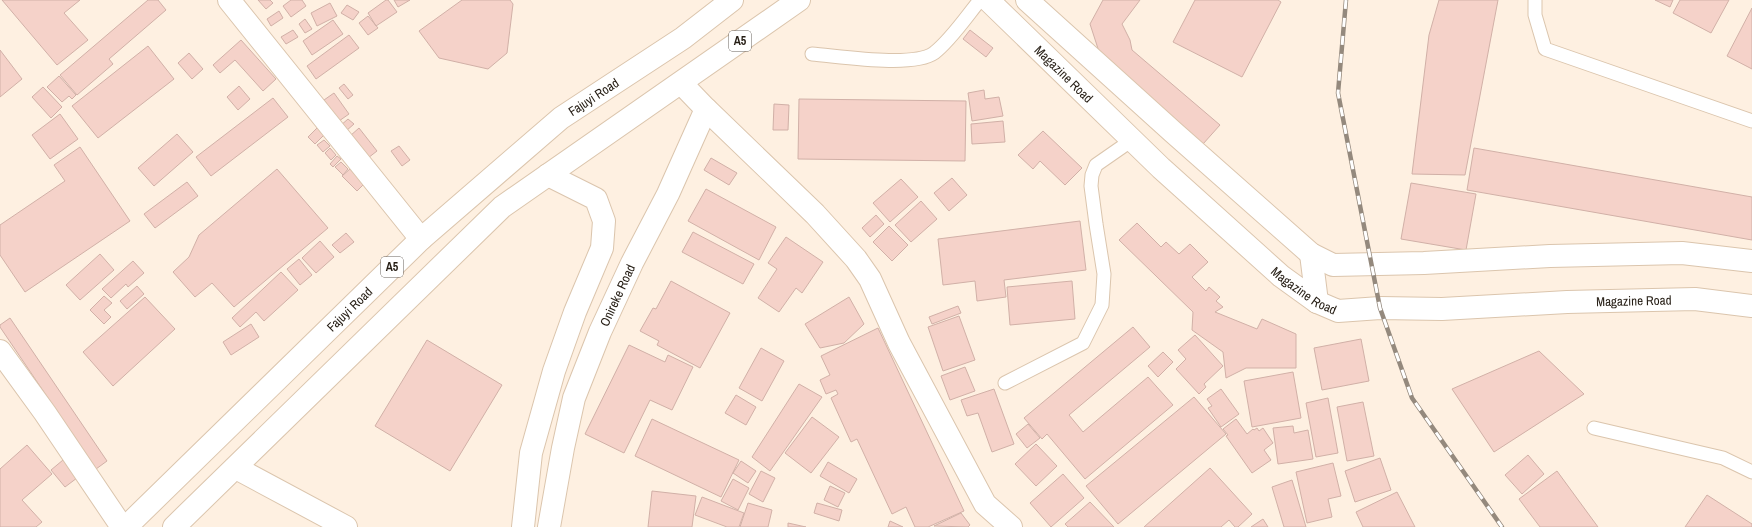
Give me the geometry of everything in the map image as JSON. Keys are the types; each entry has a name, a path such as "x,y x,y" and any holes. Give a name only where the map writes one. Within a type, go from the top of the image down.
{"main road":[{"path":"229,0 421,239"},
{"name":"Fajuyi Road","path":"126,527 421,239 561,118 683,38 732,0"},
{"name":"A5","path":"174,527 502,207 799,0"},
{"name":"Magazine Road","path":"988,0 1132,140 1281,276 1317,302 1338,311 1380,308 1442,309 1567,302 1695,299 1752,306"},
{"path":"1027,0 1311,254 1333,265 1424,263 1550,256 1682,253 1752,261"},
{"path":"681,83 815,214 856,259 870,279 898,343 985,504 1011,527"},
{"name":"Onireke Road","path":"549,527 562,448 574,398 600,332 632,264 668,194 706,109"},
{"path":"523,527 531,453 554,371 575,312 602,248 604,221 596,199 548,175"},
{"path":"1311,254 1317,302"},
{"path":"0,351 45,413 122,527"},
{"path":"236,468 346,527"}],"lane":[{"path":"812,54 901,61 918,60 933,54 980,0"},
{"path":"1535,0 1535,16 1545,49 1752,121"},
{"path":"1005,383 1083,343 1102,305 1104,274 1091,186 1092,175 1096,165 1132,140"},
{"path":"1594,428 1723,458 1752,472"}],"building":[{"path":"2,0 80,0 64,13 88,40 57,65"},
{"path":"148,0 158,0 166,10 109,59 113,64 77,95 60,75"},
{"path":"258,0 270,0 273,3 266,9"},
{"path":"291,0 302,0 306,6 291,17 283,6"},
{"path":"388,0 397,12 376,26 368,13"},
{"path":"394,0 410,0 398,7"},
{"path":"462,0 510,0 513,4 507,53 488,69 439,58 419,31"},
{"path":"1103,0 1140,0 1122,24 1130,40 1132,50 1220,125 1203,144 1103,64 1090,24"},
{"path":"1195,0 1278,0 1281,2 1242,77 1173,42"},
{"path":"1439,0 1498,0 1465,175 1412,174 1429,35"},
{"path":"1655,0 1673,0 1670,7"},
{"path":"1680,0 1729,0 1711,33 1673,13"},
{"path":"330,3 337,16 317,26 311,13"},
{"path":"347,5 359,12 353,20 341,13"},
{"path":"1752,8 1752,69 1727,56"},
{"path":"279,11 283,18 271,26 267,19"},
{"path":"368,16 378,28 368,35 359,23"},
{"path":"305,19 312,29 305,33 299,24"},
{"path":"333,20 343,34 312,55 303,41"},
{"path":"293,30 298,37 286,44 281,37"},
{"path":"970,30 993,48 986,57 963,39"},
{"path":"349,35 359,48 316,79 307,66"},
{"path":"241,40 276,79 263,91 235,60 220,73 213,65"},
{"path":"148,46 174,79 98,138 72,106"},
{"path":"0,50 22,79 0,97"},
{"path":"189,53 203,69 192,79 178,63"},
{"path":"59,76 76,95 72,99 69,96 62,102 47,87"},
{"path":"344,84 353,95 348,99 339,88"},
{"path":"239,86 250,99 238,110 227,97"},
{"path":"43,87 62,107 51,118 32,97"},
{"path":"984,90 985,99 999,97 1003,116 972,121 968,93"},
{"path":"334,93 349,114 339,121 324,100"},
{"path":"273,98 288,117 211,176 196,157"},
{"path":"799,99 966,101 965,161 798,159"},
{"path":"774,104 789,105 788,130 773,130"},
{"path":"60,114 78,139 50,159 32,135"},
{"path":"348,119 354,124 346,131 340,126"},
{"path":"1003,121 1005,142 972,144 971,124"},
{"path":"317,128 324,135 315,144 308,137"},
{"path":"359,128 377,151 368,158 350,136"},
{"path":"1043,131 1082,168 1065,185 1040,161 1033,169 1018,155"},
{"path":"177,134 193,152 154,186 138,168"},
{"path":"324,140 330,146 323,152 317,145"},
{"path":"399,146 410,160 402,166 391,151"},
{"path":"80,147 130,221 25,292 0,255 0,225 65,181 54,165"},
{"path":"330,148 336,155 331,160 325,153"},
{"path":"1474,148 1752,197 1752,240 1467,190"},
{"path":"337,156 341,159 333,167 330,164"},
{"path":"711,158 737,173 729,185 704,170"},
{"path":"341,162 348,169 343,175 335,167"},
{"path":"277,169 328,228 234,307 212,283 195,297 173,272 189,257 199,235"},
{"path":"350,169 364,184 357,191 342,176"},
{"path":"952,178 967,195 949,211 934,193"},
{"path":"901,179 918,197 890,222 873,203"},
{"path":"187,182 198,196 155,228 144,214"},
{"path":"1411,183 1476,194 1466,250 1401,239"},
{"path":"706,189 776,227 759,260 688,221"},
{"path":"921,201 937,219 911,242 895,225"},
{"path":"876,215 884,224 870,237 862,228"},
{"path":"1080,221 1086,270 1004,280 1006,297 977,301 975,281 943,285 938,239"},
{"path":"1137,223 1161,247 1166,242 1179,254 1190,244 1208,262 1192,277 1206,291 1209,287 1220,297 1216,301 1223,307 1215,312 1257,329 1262,319 1296,334 1296,368 1246,368 1226,378 1223,352 1192,330 1193,312 1119,240"},
{"path":"889,226 908,245 892,261 873,242"},
{"path":"693,232 754,264 743,284 682,252"},
{"path":"346,233 354,242 340,253 332,245"},
{"path":"786,237 823,262 802,293 796,288 779,312 758,298 777,269 768,263"},
{"path":"320,241 334,257 316,273 302,258"},
{"path":"100,254 114,270 80,300 66,285"},
{"path":"299,259 312,275 300,285 287,269"},
{"path":"133,261 144,273 128,287 126,284 111,298 102,289"},
{"path":"281,272 298,290 264,321 256,312 240,327 232,318"},
{"path":"671,281 730,313 700,368 657,345 659,341 640,331 653,308 656,309"},
{"path":"1072,281 1075,319 1010,325 1007,287"},
{"path":"137,286 144,294 127,309 120,301"},
{"path":"104,296 112,303 104,310 111,317 104,324 90,310"},
{"path":"145,297 175,329 113,386 83,352"},
{"path":"849,297 864,324 844,343 820,348 805,324"},
{"path":"958,306 961,313 932,324 929,317"},
{"path":"959,316 975,360 943,371 928,327"},
{"path":"10,318 107,461 96,469 0,327 0,325"},
{"path":"251,324 259,337 231,355 223,342"},
{"path":"1133,327 1150,347 1069,415 1083,432 1148,377 1173,405 1085,479 1047,434 1042,439 1024,418"},
{"path":"878,328 964,511 928,527 915,527 906,507 892,514 857,439 851,442 831,398 838,394 836,390 826,394 820,380 830,375 821,356"},
{"path":"1195,335 1223,366 1204,384 1206,387 1199,394 1176,369 1186,359 1178,350"},
{"path":"1361,339 1369,381 1322,390 1314,348"},
{"path":"427,340 502,385 450,471 375,426"},
{"path":"629,345 665,362 668,355 693,367 672,410 650,400 624,453 585,434"},
{"path":"761,348 784,361 762,401 739,388"},
{"path":"1539,351 1584,394 1494,452 1452,389"},
{"path":"1163,352 1173,362 1158,377 1148,366"},
{"path":"965,367 975,391 950,400 941,376"},
{"path":"1293,372 1301,418 1252,427 1244,381"},
{"path":"799,384 822,397 770,471 752,457"},
{"path":"994,389 1014,444 992,452 978,413 967,416 961,400"},
{"path":"1221,389 1239,414 1221,427 1208,408 1212,406 1207,399"},
{"path":"736,395 756,407 746,425 725,413"},
{"path":"1194,397 1226,434 1118,524 1086,486"},
{"path":"1328,398 1338,453 1316,457 1306,403"},
{"path":"1363,402 1374,456 1347,461 1337,407"},
{"path":"812,417 839,437 811,473 785,453"},
{"path":"652,419 739,460 721,497 635,456"},
{"path":"1236,419 1247,434 1253,429 1254,430 1257,428 1259,431 1263,428 1273,443 1264,450 1271,460 1252,473 1226,436 1228,435 1223,429"},
{"path":"1028,424 1040,438 1027,448 1016,434"},
{"path":"1293,426 1294,433 1308,430 1313,459 1278,464 1273,428"},
{"path":"1036,444 1057,466 1036,486 1015,464"},
{"path":"27,445 52,474 22,500 42,522 36,527 0,527 0,469"},
{"path":"1528,455 1544,474 1522,494 1505,475"},
{"path":"1380,458 1391,490 1355,502 1345,471"},
{"path":"63,460 77,478 65,487 51,470"},
{"path":"741,461 756,471 748,483 733,473"},
{"path":"828,462 857,479 849,493 820,476"},
{"path":"1333,463 1341,496 1328,499 1332,517 1307,523 1296,472"},
{"path":"1210,468 1252,514 1238,527 1235,527 1229,520 1221,527 1144,527"},
{"path":"761,471 775,478 763,502 749,494"},
{"path":"1557,471 1598,527 1540,527 1519,499"},
{"path":"1063,474 1084,498 1051,527 1030,503"},
{"path":"733,479 749,488 738,510 721,501"},
{"path":"1292,480 1306,527 1284,527 1272,487"},
{"path":"830,486 845,493 838,507 824,500"},
{"path":"652,491 696,496 692,527 648,527"},
{"path":"1397,492 1415,527 1363,527 1356,512"},
{"path":"1707,495 1752,524 1752,527 1685,527"},
{"path":"702,497 744,513 739,527 727,527 695,515"},
{"path":"1090,502 1114,527 1068,527 1065,524"},
{"path":"748,503 772,510 768,527 740,527"},
{"path":"817,503 842,510 839,521 814,513"},
{"path":"961,513 970,525 968,527 934,526"},
{"path":"1263,519 1268,527 1251,527"},
{"path":"890,521 903,527 888,527"},
{"path":"788,523 806,527 788,527"}],"railway":[{"path":"1346,0 1338,93 1380,308 1412,398 1502,527"}]}
